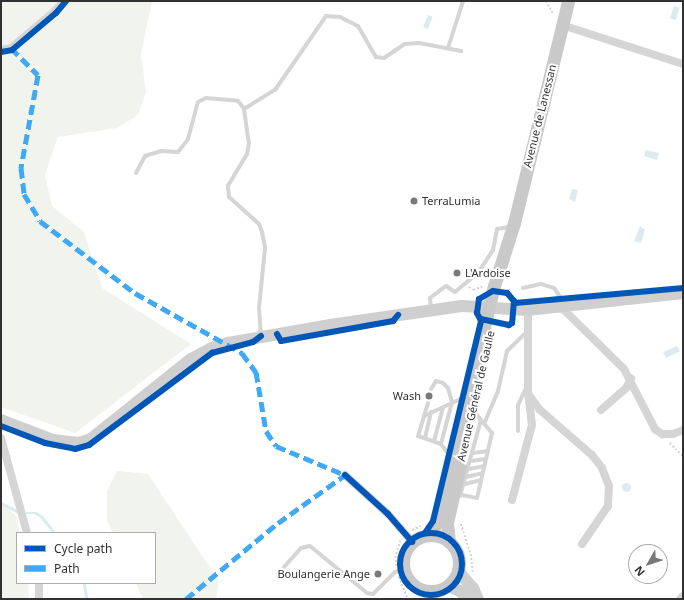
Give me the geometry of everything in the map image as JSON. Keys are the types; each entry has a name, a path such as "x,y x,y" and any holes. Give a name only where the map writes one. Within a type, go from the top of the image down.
{"main road":[{"name":"Avenue de Lanessan","path":"512,229 558,20 567,1"},
{"name":"Avenue Général de Gaulle","path":"449,542 447,523 457,497 473,410 493,319 496,290 512,229"},
{"name":"Avenue Général de Gaulle","path":"429,528 437,521 467,397 493,319"},
{"path":"429,528 449,542 458,555 458,571 448,586 431,595 413,594 400,570 409,539 429,528"}],"street":[{"path":"1,50 11,48 56,11 64,1"},
{"path":"558,20 683,64"},
{"path":"1,420 53,440 78,443 90,439 191,360 212,348 261,336 462,306 493,319 515,308 528,310 561,304 683,293"},
{"path":"561,304 631,378 655,429 662,434 673,434 683,430"},
{"path":"512,500 532,425 528,389 528,310"},
{"path":"602,410 626,388 631,378"},
{"path":"528,389 539,409 592,455 602,468 609,486 608,506 582,544"},
{"path":"1,438 27,532"},
{"path":"345,475 388,514 409,539"},
{"path":"458,571 473,588 478,599"},
{"path":"39,584 39,599"},
{"path":"448,586 460,591 468,599"},
{"path":"680,599 683,596"}],"lane":[{"path":"448,48 463,1"},
{"path":"244,109 276,90 326,16 340,17 358,26 376,57 384,58 405,44 419,43 461,51"},
{"path":"136,173 145,156 161,151 178,152 188,139 198,102 206,98 227,98 238,101 244,109 248,127 248,154 228,186 229,198 259,224 262,232 265,248 259,308 261,336"},
{"path":"431,311 430,298 446,286 455,292 478,274 493,250 497,229 512,229"},
{"path":"522,288 541,284 554,288 564,299 561,304"},
{"path":"473,410 483,422 492,433 477,498 457,497 465,484 483,422 498,391 507,351 528,331"},
{"path":"431,389 436,382 446,385 452,402 441,444"},
{"path":"518,431 518,405 528,389"},
{"path":"424,416 452,402 467,397"},
{"path":"428,403 418,436 441,444 452,460"},
{"path":"434,441 442,407"},
{"path":"425,438 432,412"},
{"path":"473,453 488,451"},
{"path":"471,461 486,459"},
{"path":"469,469 484,466"},
{"path":"466,478 483,473"},
{"path":"465,484 481,480"},
{"path":"284,567 301,548 310,546 367,593 373,594 400,570"}],"path":[{"path":"546,1 558,20"},
{"path":"467,284 473,290 496,290 508,293 515,308 512,323 509,325 493,319"},
{"path":"662,434 683,456"},
{"path":"461,524 471,554 473,572"},
{"path":"413,594 400,570 401,554 409,539 425,533 429,528"},
{"path":"400,570 413,594"}],"shaded area":[{"path":"1,1 152,1 141,54 146,92 138,115 117,128 58,137 45,175 52,206 84,232 102,288 191,344 75,433 1,407"},
{"path":"674,6 680,8 676,20 670,18"},
{"path":"428,15 433,17 428,29 423,27"},
{"path":"646,150 659,153 657,160 644,156"},
{"path":"572,189 578,190 575,202 569,199"},
{"path":"640,226 645,230 641,243 634,241"},
{"path":"677,346 680,351 666,358 663,352"},
{"path":"117,471 148,474 219,581 216,599 143,599 136,584 156,584 156,532 113,532 107,520 107,491"},
{"path":"626,482 631,487 626,492 621,487"},
{"path":"1,503 17,517 20,532 16,532 16,584 28,584 29,599 1,599"}],"waterway":[{"path":"1,503 19,512"},
{"path":"27,513 36,513 41,516 54,532"},
{"path":"84,584 87,599"}],"marked path":[{"path":"11,48 38,75 21,168 24,194 40,221 135,293 242,353 256,372 266,431 276,446 345,475"},
{"path":"186,599 278,523 345,475"}],"cycle path":[{"path":"1,52 12,50 56,13 66,1"},
{"path":"515,303 683,288"},
{"path":"425,533 433,521 481,321 477,313 479,299 493,291 507,293 514,301 512,323 509,325 481,319"},
{"path":"277,334 281,341 393,321 398,315"},
{"path":"1,426 45,443 75,449 89,445 212,353 253,342 261,336"},
{"path":"345,475 388,514 412,542"},
{"path":"425,533 437,533 453,542 460,552 462,564 460,576 453,586 437,595 425,595 414,590 405,581 400,570 400,558 405,547 414,538 425,533"}],"place":[{"name":"TerraLumia","path":"414,201"},
{"name":"L'Ardoise","path":"457,273"},
{"name":"Wash","path":"429,396"},
{"name":"Boulangerie Ange","path":"378,574"}]}
